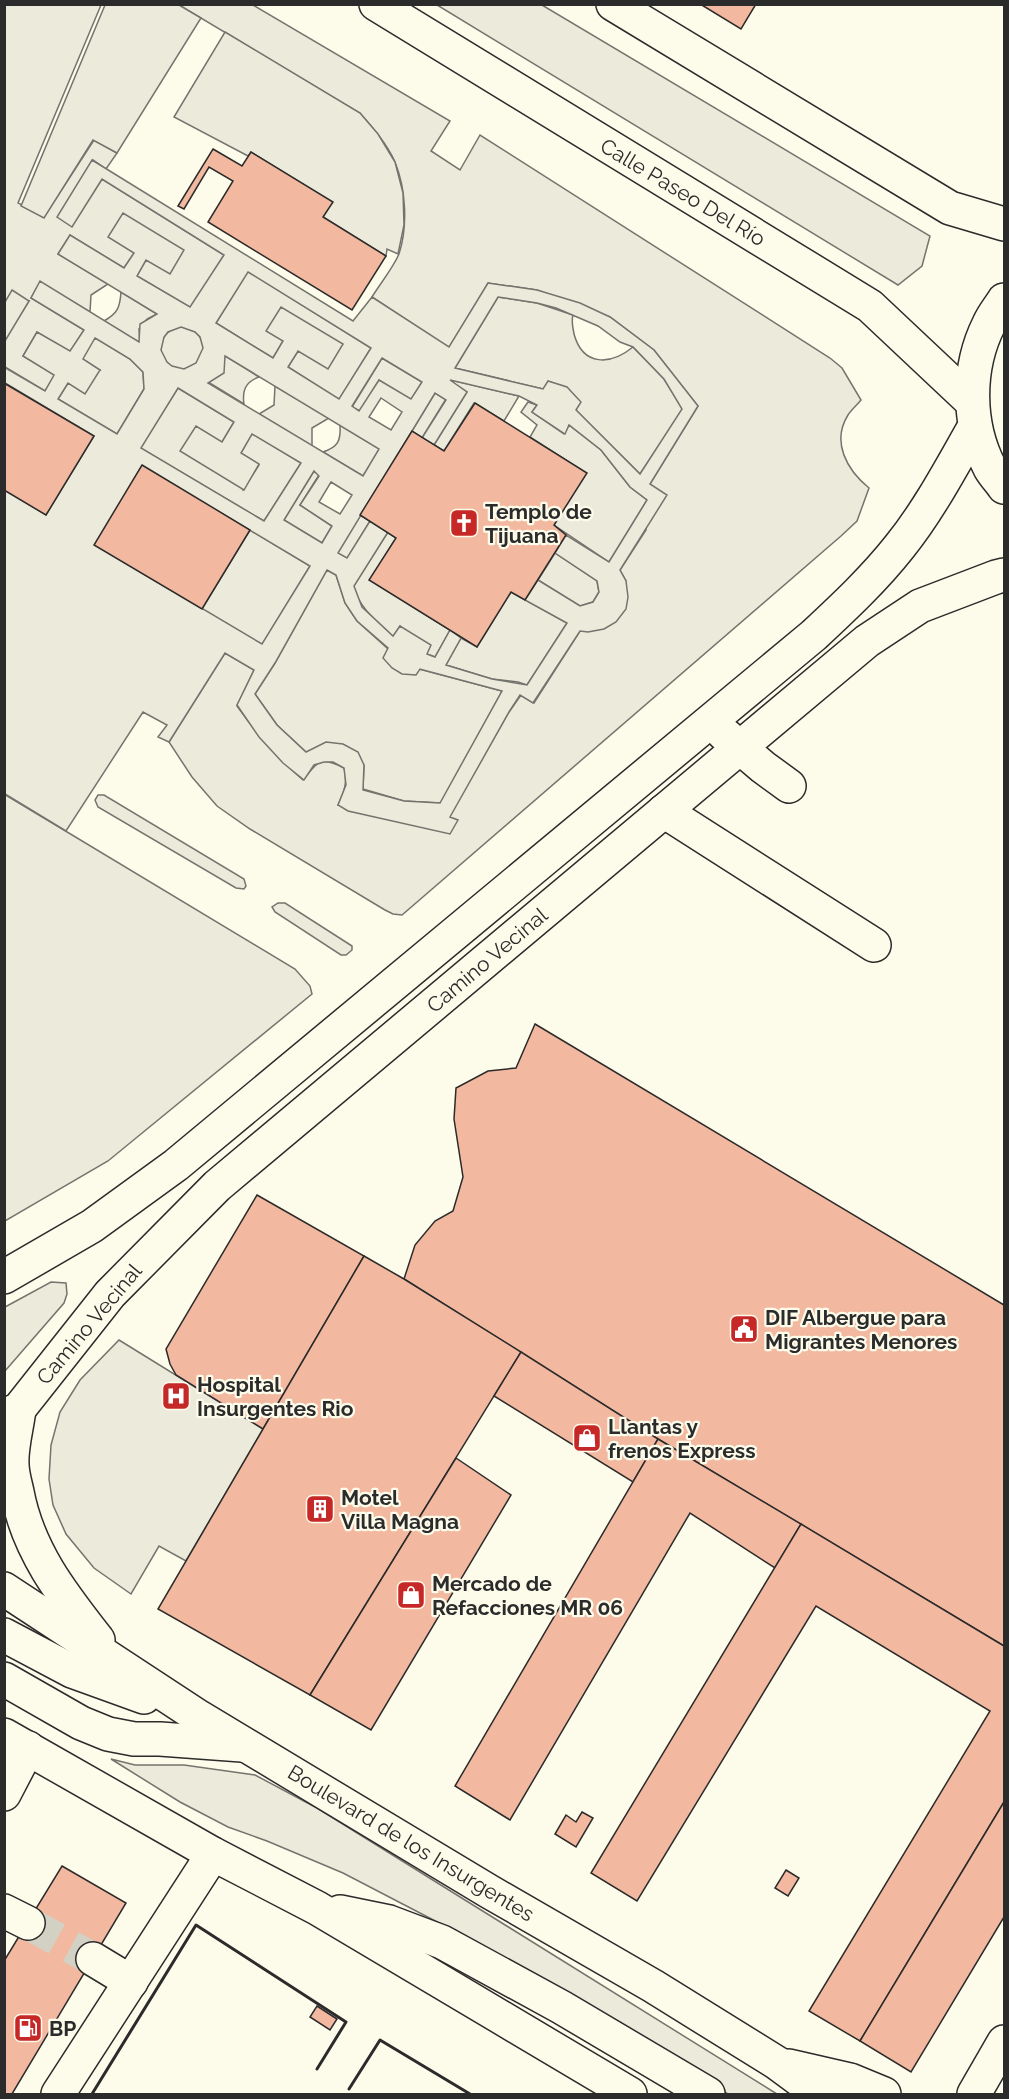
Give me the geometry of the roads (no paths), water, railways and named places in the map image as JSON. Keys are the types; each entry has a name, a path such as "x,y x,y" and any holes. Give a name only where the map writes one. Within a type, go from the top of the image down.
{"main road":[{"name":"Calle Paseo Del Río","path":"376,4 870,306 974,414"},
{"path":"613,4 950,208 1005,224"},
{"path":"1005,300 989,323 975,361 974,414 991,468 1005,487"},
{"name":"Camino Vecinal","path":"4,1277 92,1226 176,1165 814,635 866,585 901,545 943,482 974,414"},
{"name":"Camino Vecinal","path":"12,1412 110,1294 217,1186 867,641 920,606 1005,575"},
{"path":"709,722 789,786"},
{"path":"664,811 874,945"},
{"path":"12,1412 12,1463 20,1510 28,1534 41,1562 57,1587 116,1663"},
{"name":"Boulevard de los Insurgentes","path":"4,1589 199,1717 490,1892 653,1986 777,2063 819,2094"},
{"path":"4,1635 72,1671 199,1717"},
{"path":"4,1679 81,1723 108,1734 134,1739 247,1746"},
{"path":"4,1794 16,1742 213,1854 317,1908 630,2094"},
{"path":"58,2094 213,1854"},
{"path":"317,1908 389,1922 442,1942 561,2007 708,2094"},
{"path":"93,1959 131,1982"},
{"path":"974,2094 1005,2042"},
{"path":"777,2063 850,2080 884,2094"}],"tunnel":[{"path":"28,1923 93,1959"}],"place":[{"name":"Templo de Tijuana","path":"464,523"},
{"name":"DIF Albergue para Migrantes Menores","path":"744,1329"},
{"name":"Hospital Insurgentes Rio","path":"176,1396"},
{"name":"Llantas y frenos Express","path":"587,1438"},
{"name":"Motel Villa Magna","path":"320,1509"},
{"name":"Mercado de Refacciones MR 06","path":"411,1595"},
{"name":"BP","path":"28,2028"}]}
